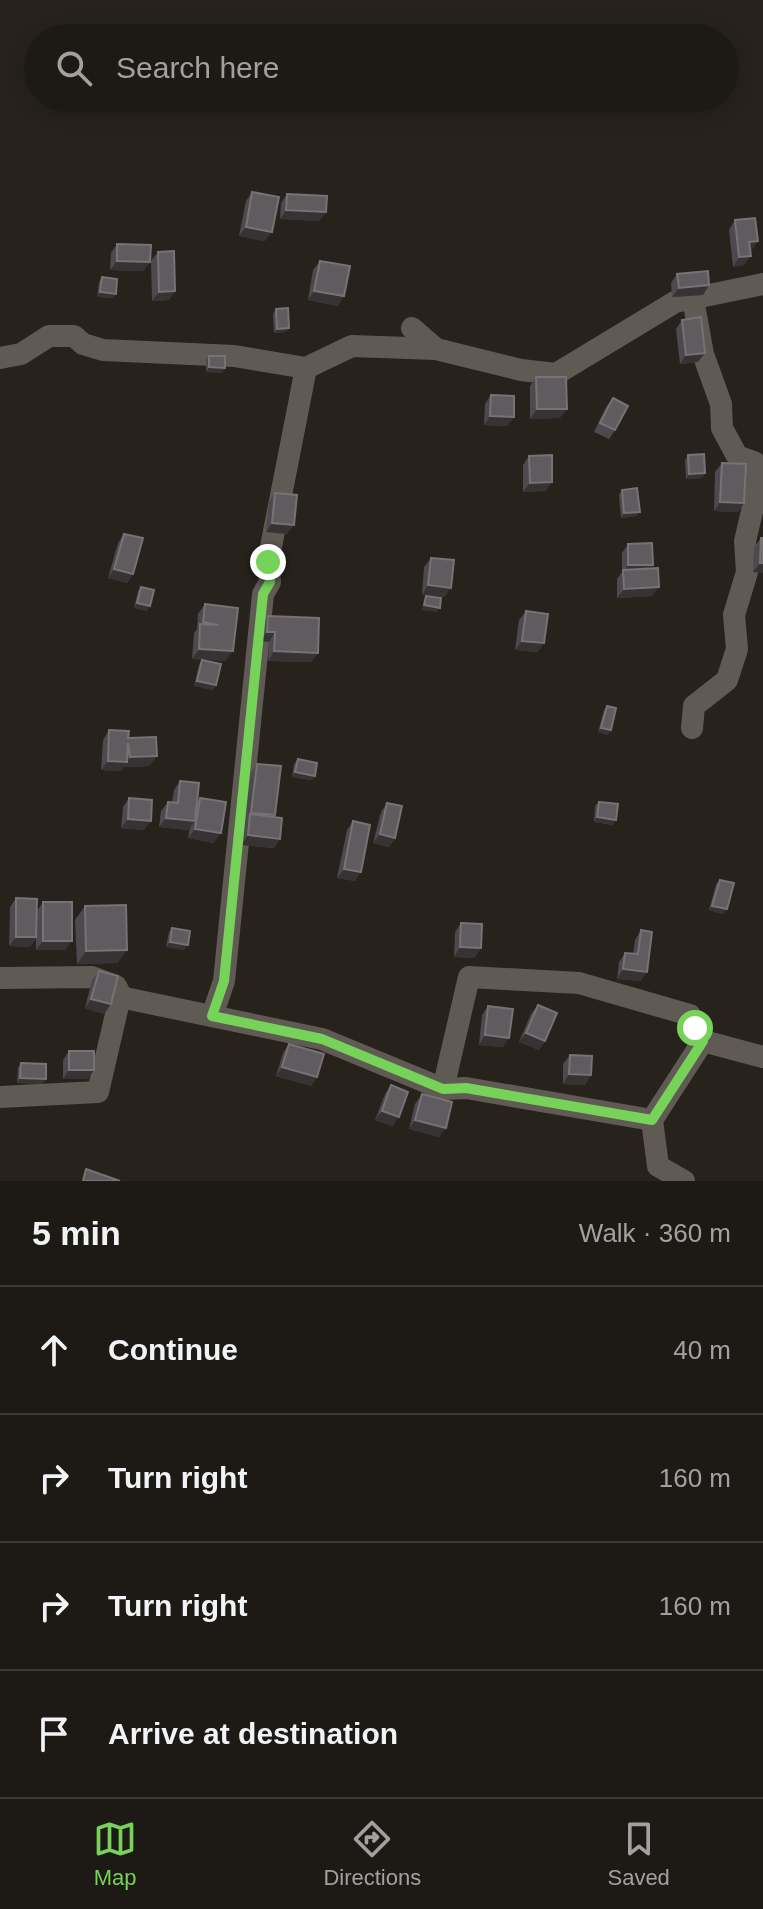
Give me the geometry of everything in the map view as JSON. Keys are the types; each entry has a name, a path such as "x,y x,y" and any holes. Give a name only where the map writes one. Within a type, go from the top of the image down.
{"street":[{"path":"0,358 21,354 49,336 74,336 83,344 103,350 234,356 306,368 352,346 436,349 521,370 556,374 675,302 763,284"},
{"path":"692,728 694,706 727,680 737,649 734,615 747,572 745,541 753,507 754,462 737,456 722,428 721,404 703,354 693,299"},
{"path":"412,328 436,349"},
{"path":"212,1016 224,981 263,594 270,582 268,562 306,368"},
{"path":"0,978 92,977 116,986 120,997 98,1092 0,1097"},
{"path":"443,1089 469,977 592,986 690,1015 703,1041 763,1057"},
{"path":"120,997 322,1039 443,1089 466,1088 652,1120"},
{"path":"684,1181 658,1166 652,1120 703,1041"}],"building":[{"path":"252,192 279,197 272,232 246,227"},
{"path":"287,194 327,196 326,212 286,210"},
{"path":"755,218 758,241 749,242 751,256 739,257 735,220"},
{"path":"117,244 151,245 150,262 117,261"},
{"path":"174,251 175,291 159,292 158,252"},
{"path":"320,261 350,266 344,296 314,291"},
{"path":"708,271 709,285 679,288 677,274"},
{"path":"102,277 117,279 116,294 100,292"},
{"path":"288,308 289,328 277,329 276,309"},
{"path":"701,317 705,353 686,355 682,320"},
{"path":"209,356 225,356 225,368 209,367"},
{"path":"536,377 566,377 567,409 537,409"},
{"path":"491,395 514,396 514,417 490,416"},
{"path":"613,398 628,406 615,430 600,423"},
{"path":"704,454 705,473 689,474 688,455"},
{"path":"552,455 552,482 530,483 529,456"},
{"path":"722,463 746,464 744,503 720,502"},
{"path":"637,488 640,512 624,513 622,490"},
{"path":"275,493 297,495 294,525 272,523"},
{"path":"124,534 143,538 133,574 114,569"},
{"path":"763,538 763,563 760,563"},
{"path":"652,543 653,565 628,565 628,544"},
{"path":"431,558 454,560 451,588 428,585"},
{"path":"658,568 659,587 624,589 623,570"},
{"path":"141,587 154,590 150,606 137,603"},
{"path":"426,596 441,598 440,608 424,605"},
{"path":"205,604 238,608 233,651 199,649 200,624 218,625 203,622"},
{"path":"526,611 548,614 544,643 522,641"},
{"path":"268,616 319,618 318,653 274,651 275,632 267,632"},
{"path":"202,660 221,664 216,685 197,681"},
{"path":"607,706 616,708 611,730 601,728"},
{"path":"109,730 129,731 128,738 156,737 157,756 130,757 128,743 127,762 108,761"},
{"path":"298,759 317,763 315,776 295,772"},
{"path":"257,764 281,766 275,815 251,813"},
{"path":"180,781 199,783 195,821 166,818 168,802 178,803"},
{"path":"129,798 152,800 151,821 128,819"},
{"path":"200,798 226,802 221,833 195,829"},
{"path":"599,802 618,804 616,820 597,817"},
{"path":"387,803 402,806 395,838 380,834"},
{"path":"250,814 282,818 280,839 248,835"},
{"path":"353,821 370,825 361,872 344,869"},
{"path":"720,880 734,883 727,909 712,906"},
{"path":"16,898 37,899 36,937 16,937"},
{"path":"43,902 72,902 72,941 43,941"},
{"path":"126,905 127,950 86,951 85,906"},
{"path":"461,923 482,924 481,948 460,947"},
{"path":"172,928 190,931 188,945 170,942"},
{"path":"641,930 652,932 647,972 623,969 625,953 638,954"},
{"path":"99,971 118,976 111,1004 91,999"},
{"path":"538,1005 557,1013 545,1041 526,1033"},
{"path":"488,1006 513,1009 509,1038 485,1035"},
{"path":"289,1044 324,1054 317,1077 282,1067"},
{"path":"69,1051 94,1051 94,1070 69,1070"},
{"path":"570,1055 592,1056 591,1075 569,1074"},
{"path":"21,1063 46,1064 46,1079 20,1078"},
{"path":"391,1085 408,1092 399,1117 382,1111"},
{"path":"422,1094 452,1102 446,1128 415,1120"},
{"path":"86,1169 120,1181 83,1181"}],"route":[{"path":"268,562 270,582 263,594 224,981 212,1016 322,1039 443,1089 466,1088 652,1120 703,1041 695,1028"}]}
